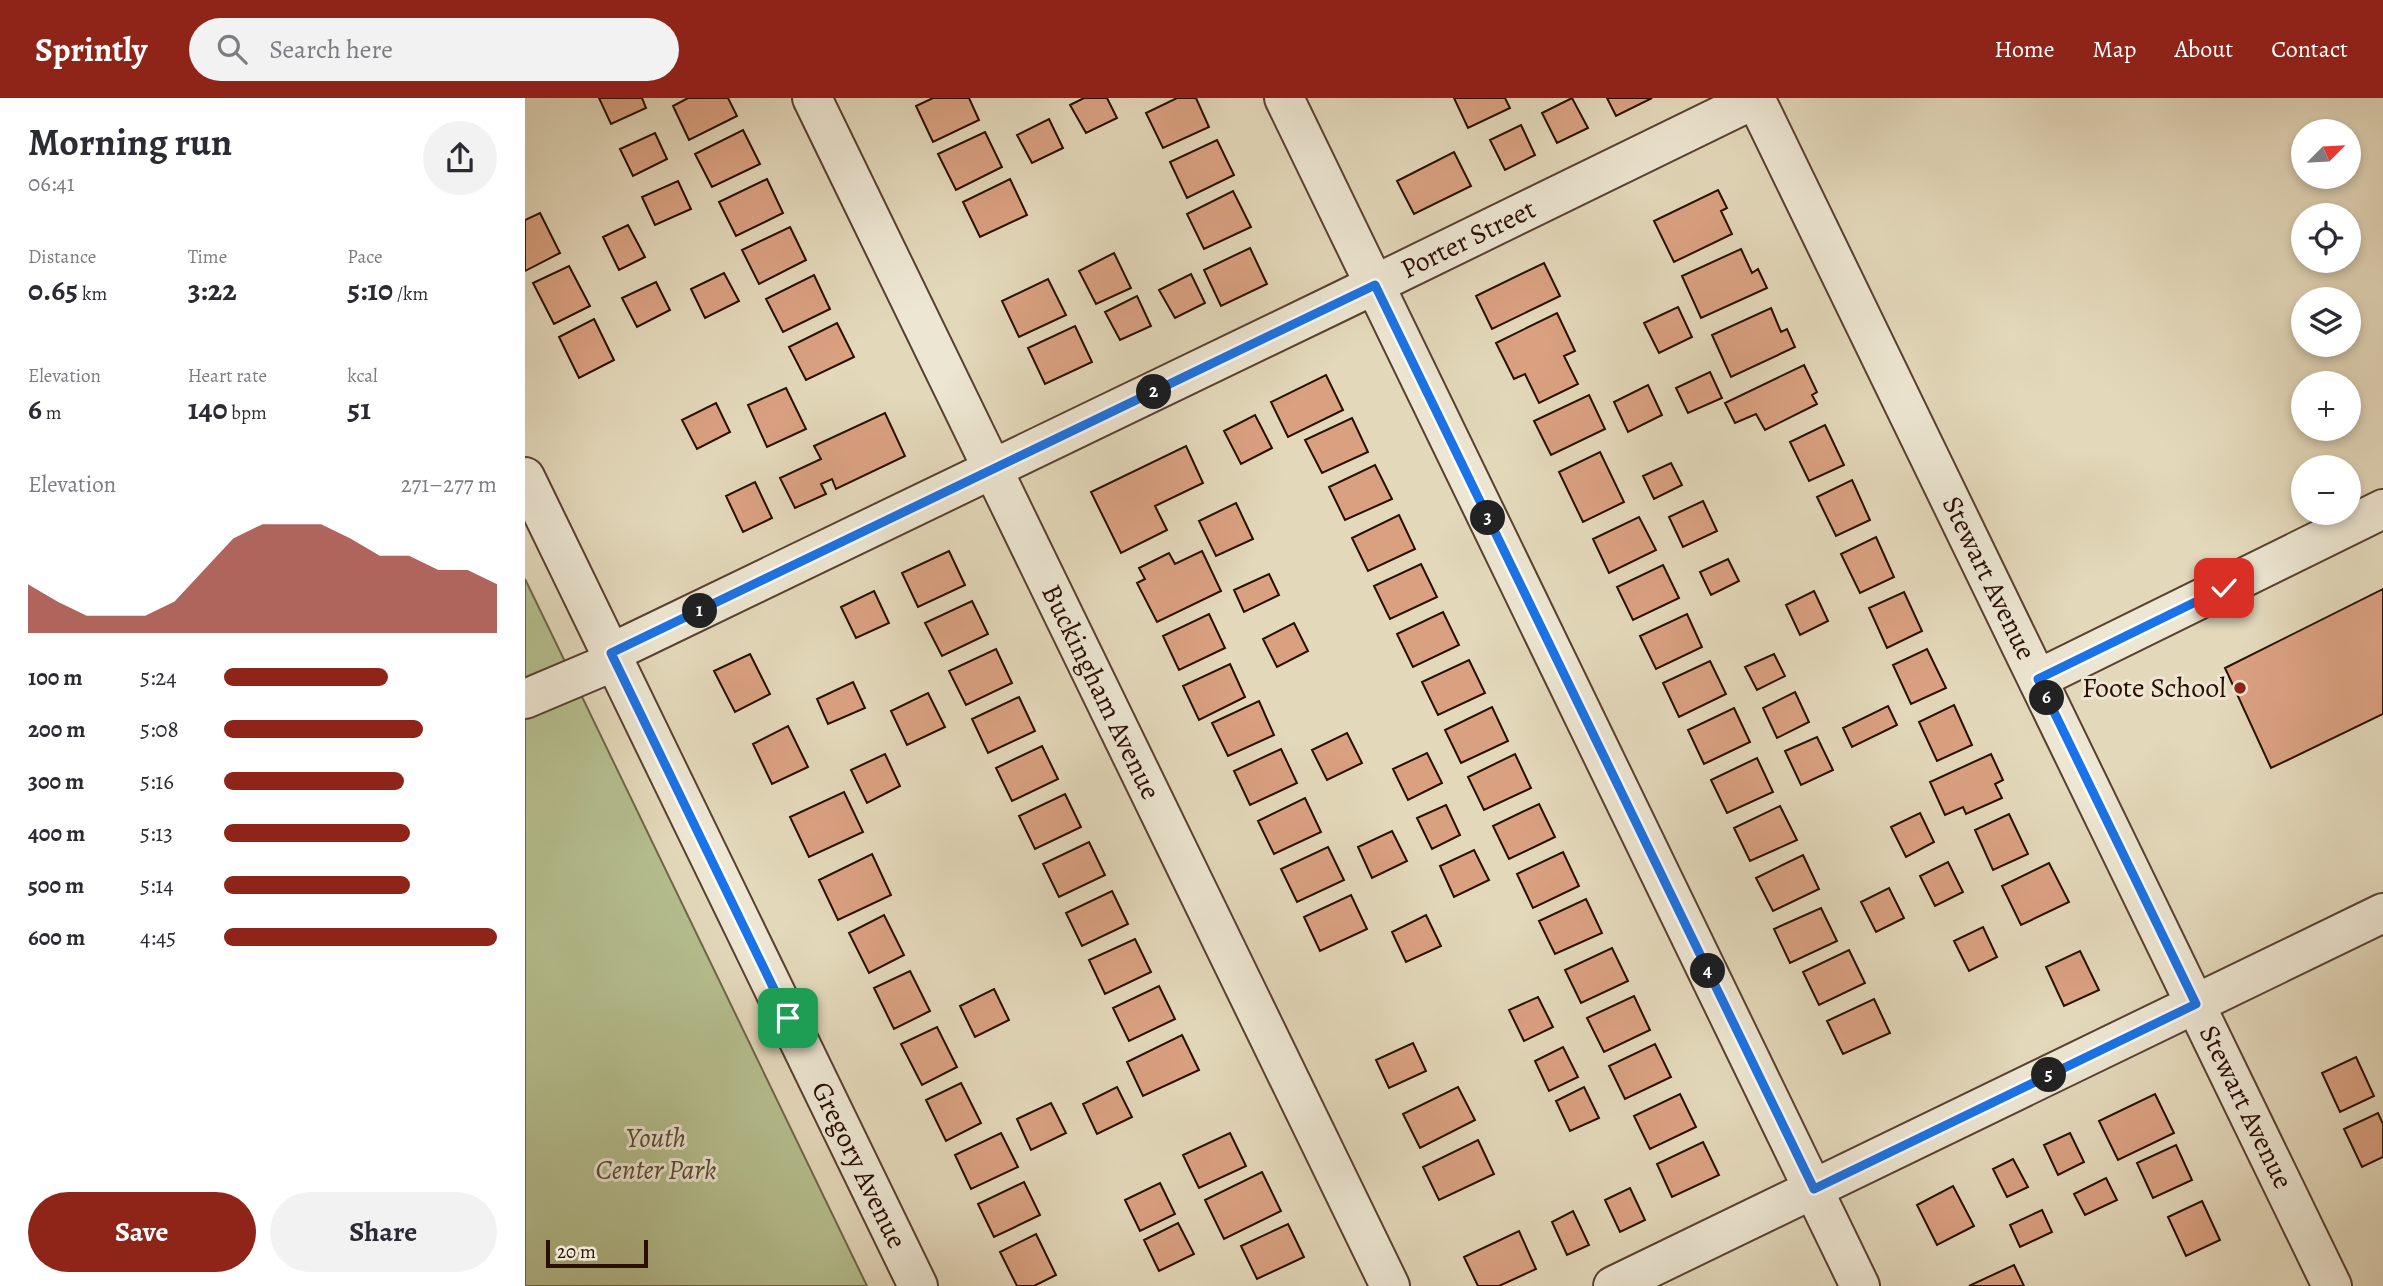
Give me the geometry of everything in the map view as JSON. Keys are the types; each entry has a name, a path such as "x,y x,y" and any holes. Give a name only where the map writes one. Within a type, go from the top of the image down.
{"street":[{"name":"Buckingham Avenue","path":"812,98 1389,1286"},
{"path":"1284,98 1860,1286"},
{"name":"Porter Street","path":"525,699 1756,98"},
{"name":"Stewart Avenue","path":"1756,98 2332,1286"},
{"name":"Gregory Avenue","path":"525,477 918,1286"},
{"path":"2038,679 2383,509"},
{"path":"1613,1286 2383,914"}],"green space":[{"name":"Youth Center Park","path":"525,579 867,1286 525,1286"}],"building":[{"path":"599,98 642,98 646,108 611,124"},
{"path":"688,98 728,98 737,116 689,140 673,106"},
{"path":"933,98 969,98 979,120 933,142 916,106"},
{"path":"1084,98 1107,98 1117,118 1086,133 1070,105"},
{"path":"1177,98 1196,98 1209,127 1163,148 1146,113"},
{"path":"1454,98 1505,98 1510,108 1468,128"},
{"path":"1572,98 1588,128 1557,143 1542,113"},
{"path":"1607,98 1652,98 1616,116"},
{"path":"1049,119 1063,148 1032,163 1017,135"},
{"path":"1521,125 1535,155 1505,170 1490,140"},
{"path":"743,130 760,164 712,187 695,154"},
{"path":"985,132 1002,167 956,190 938,154"},
{"path":"655,133 667,159 633,176 620,149"},
{"path":"1217,140 1234,175 1187,198 1170,162"},
{"path":"1454,152 1471,186 1414,214 1397,181"},
{"path":"767,179 783,213 736,236 719,202"},
{"path":"1010,179 1027,215 980,237 963,202"},
{"path":"678,181 691,209 655,225 642,197"},
{"path":"1718,190 1727,208 1721,211 1732,234 1674,262 1654,221"},
{"path":"1233,191 1251,227 1204,249 1187,214"},
{"path":"540,213 560,253 525,271 525,220"},
{"path":"628,225 645,257 619,270 603,237"},
{"path":"790,227 806,260 759,284 742,250"},
{"path":"1250,248 1267,284 1221,306 1204,270"},
{"path":"1741,249 1752,273 1758,269 1767,288 1701,318 1682,276"},
{"path":"1114,253 1131,288 1096,304 1079,271"},
{"path":"1544,263 1560,296 1492,329 1476,296"},
{"path":"569,266 590,306 554,324 533,283"},
{"path":"724,273 739,301 705,318 691,289"},
{"path":"1191,274 1205,303 1175,318 1159,290"},
{"path":"814,275 830,309 783,332 766,299"},
{"path":"1048,279 1066,315 1019,337 1002,301"},
{"path":"656,282 670,310 637,327 622,298"},
{"path":"1137,296 1151,326 1120,340 1105,312"},
{"path":"1678,307 1692,337 1659,353 1644,323"},
{"path":"1771,308 1781,332 1787,329 1795,347 1731,377 1712,335"},
{"path":"1557,313 1575,351 1564,356 1578,384 1539,403 1525,374 1514,379 1496,343"},
{"path":"594,319 614,360 579,378 559,337"},
{"path":"837,323 854,357 806,380 789,347"},
{"path":"1075,326 1092,362 1045,384 1028,348"},
{"path":"1804,365 1817,392 1812,395 1817,404 1765,430 1756,414 1735,423 1725,403"},
{"path":"1710,372 1722,398 1688,413 1676,388"},
{"path":"1326,375 1343,410 1288,437 1271,402"},
{"path":"1648,385 1662,415 1628,432 1614,402"},
{"path":"786,388 806,429 767,447 748,405"},
{"path":"1589,395 1605,429 1551,455 1534,421"},
{"path":"716,403 730,432 697,449 682,420"},
{"path":"885,413 905,456 836,489 832,479 821,484 826,494 795,508 780,478 821,459 814,446"},
{"path":"1255,415 1272,448 1241,464 1224,431"},
{"path":"1352,418 1368,452 1322,473 1305,440"},
{"path":"1825,425 1844,465 1809,481 1790,442"},
{"path":"1186,446 1203,483 1155,506 1167,530 1121,553 1091,492"},
{"path":"1600,452 1624,502 1583,522 1559,472"},
{"path":"1671,463 1682,485 1654,499 1643,476"},
{"path":"1375,465 1392,499 1345,520 1329,487"},
{"path":"1852,480 1870,520 1836,536 1817,497"},
{"path":"755,482 772,518 743,532 726,496"},
{"path":"1703,501 1717,531 1683,547 1669,517"},
{"path":"1236,503 1253,539 1216,556 1199,521"},
{"path":"1399,515 1415,549 1368,571 1352,538"},
{"path":"1639,517 1656,550 1609,573 1593,539"},
{"path":"1876,537 1894,577 1860,593 1841,554"},
{"path":"949,551 965,585 918,607 902,573"},
{"path":"1202,551 1221,591 1157,622 1137,583 1145,579 1139,568 1169,553 1175,564"},
{"path":"1728,559 1739,581 1711,595 1700,572"},
{"path":"1421,564 1437,597 1390,619 1374,586"},
{"path":"1663,565 1679,598 1633,620 1617,587"},
{"path":"1269,574 1279,595 1244,612 1234,590"},
{"path":"2383,589 2383,714 2271,768 2225,668"},
{"path":"874,591 889,623 856,638 841,607"},
{"path":"1814,591 1828,621 1800,635 1786,605"},
{"path":"1904,592 1922,631 1887,648 1869,608"},
{"path":"972,601 988,634 942,656 925,623"},
{"path":"1443,612 1459,645 1413,667 1397,634"},
{"path":"1209,614 1225,648 1179,670 1163,636"},
{"path":"1687,614 1702,647 1656,669 1640,636"},
{"path":"1294,623 1308,651 1277,667 1263,639"},
{"path":"996,649 1012,683 966,705 949,671"},
{"path":"1927,649 1946,688 1911,704 1893,665"},
{"path":"750,654 770,694 735,712 714,671"},
{"path":"1774,654 1785,676 1757,690 1745,667"},
{"path":"1469,660 1485,693 1438,715 1422,682"},
{"path":"1710,661 1726,694 1679,717 1663,683"},
{"path":"1230,664 1245,697 1199,720 1183,686"},
{"path":"853,682 865,708 828,724 817,699"},
{"path":"1795,692 1809,722 1777,738 1763,708"},
{"path":"928,693 945,727 907,745 891,711"},
{"path":"1019,697 1035,731 988,753 972,719"},
{"path":"1259,701 1274,735 1228,756 1212,723"},
{"path":"1954,705 1972,745 1937,761 1919,722"},
{"path":"1888,706 1897,725 1852,747 1843,728"},
{"path":"1492,707 1508,741 1461,763 1445,730"},
{"path":"1734,708 1750,742 1704,764 1688,730"},
{"path":"788,726 808,767 772,784 753,744"},
{"path":"1347,733 1362,763 1327,780 1312,750"},
{"path":"1817,737 1833,770 1801,785 1785,751"},
{"path":"1042,746 1058,779 1012,801 996,768"},
{"path":"1281,749 1297,783 1250,805 1234,771"},
{"path":"1427,753 1442,783 1408,800 1393,769"},
{"path":"885,754 900,786 867,803 851,770"},
{"path":"1515,754 1531,788 1484,810 1468,777"},
{"path":"1991,754 2003,780 1995,784 2002,798 1966,814 1963,807 1945,815 1930,782"},
{"path":"1757,758 1773,792 1727,813 1711,780"},
{"path":"844,792 863,832 809,857 790,817"},
{"path":"1065,794 1081,827 1035,849 1019,816"},
{"path":"1305,798 1321,832 1274,854 1258,821"},
{"path":"1539,804 1555,837 1509,859 1493,826"},
{"path":"1446,805 1460,835 1432,849 1417,818"},
{"path":"1780,806 1797,840 1750,861 1734,828"},
{"path":"1920,813 1934,842 1906,857 1891,827"},
{"path":"2009,814 2028,854 1993,870 1975,830"},
{"path":"1392,831 1407,861 1372,878 1358,847"},
{"path":"1089,842 1105,875 1059,897 1043,864"},
{"path":"1328,847 1344,880 1297,902 1281,869"},
{"path":"1474,850 1489,880 1454,897 1440,866"},
{"path":"1563,852 1579,886 1533,908 1517,874"},
{"path":"872,854 891,895 838,920 819,880"},
{"path":"1803,855 1819,889 1773,911 1756,878"},
{"path":"1948,862 1963,892 1935,906 1920,876"},
{"path":"2049,863 2069,902 2021,925 2002,886"},
{"path":"1889,888 1904,918 1876,932 1861,902"},
{"path":"1112,891 1128,924 1082,946 1066,913"},
{"path":"1351,895 1367,929 1320,951 1304,917"},
{"path":"1586,899 1602,933 1555,954 1539,921"},
{"path":"1821,908 1837,941 1790,963 1774,929"},
{"path":"884,915 904,955 869,973 849,933"},
{"path":"1426,915 1441,946 1406,962 1392,932"},
{"path":"1983,927 1997,957 1969,971 1954,941"},
{"path":"1135,939 1151,972 1105,994 1089,960"},
{"path":"1612,948 1628,981 1581,1003 1565,970"},
{"path":"1849,950 1865,983 1819,1005 1803,972"},
{"path":"2080,951 2099,990 2064,1006 2046,967"},
{"path":"910,971 930,1011 894,1029 874,988"},
{"path":"1159,986 1175,1019 1129,1041 1113,1008"},
{"path":"994,989 1009,1020 975,1037 960,1006"},
{"path":"1634,996 1650,1030 1604,1052 1587,1018"},
{"path":"1538,997 1553,1027 1524,1041 1509,1010"},
{"path":"1874,999 1890,1033 1843,1054 1827,1021"},
{"path":"937,1027 957,1067 922,1085 901,1044"},
{"path":"1182,1035 1199,1070 1143,1096 1127,1062"},
{"path":"1413,1043 1426,1071 1389,1088 1376,1060"},
{"path":"1655,1044 1671,1077 1625,1099 1609,1066"},
{"path":"1563,1047 1578,1077 1549,1091 1535,1061"},
{"path":"2356,1057 2374,1096 2340,1112 2322,1073"},
{"path":"961,1083 981,1123 946,1141 926,1100"},
{"path":"1117,1087 1132,1117 1097,1134 1083,1104"},
{"path":"1458,1087 1475,1120 1420,1148 1403,1114"},
{"path":"1584,1087 1599,1118 1570,1131 1556,1101"},
{"path":"1680,1094 1696,1127 1650,1149 1634,1116"},
{"path":"2155,1094 2174,1133 2118,1160 2099,1121"},
{"path":"1051,1103 1066,1133 1031,1150 1017,1119"},
{"path":"2378,1113 2383,1124 2383,1157 2362,1167 2344,1129"},
{"path":"1001,1133 1018,1167 971,1189 955,1155"},
{"path":"1230,1133 1246,1166 1199,1188 1183,1155"},
{"path":"2070,1133 2084,1162 2058,1175 2044,1145"},
{"path":"1478,1140 1494,1174 1439,1200 1423,1167"},
{"path":"1703,1142 1719,1175 1672,1197 1657,1164"},
{"path":"2176,1145 2192,1180 2153,1198 2137,1163"},
{"path":"2013,1159 2028,1187 2007,1197 1993,1169"},
{"path":"1262,1172 1281,1211 1224,1239 1205,1200"},
{"path":"2106,1178 2117,1200 2085,1215 2074,1194"},
{"path":"1024,1182 1040,1215 994,1237 978,1204"},
{"path":"1160,1183 1175,1214 1140,1231 1125,1200"},
{"path":"1953,1186 1974,1226 1937,1245 1917,1205"},
{"path":"1630,1188 1645,1220 1620,1232 1605,1200"},
{"path":"2202,1201 2220,1240 2186,1256 2168,1217"},
{"path":"2042,1210 2052,1232 2020,1247 2010,1225"},
{"path":"1573,1211 1589,1245 1567,1255 1552,1222"},
{"path":"1178,1223 1194,1254 1159,1271 1144,1240"},
{"path":"1288,1224 1304,1257 1257,1279 1241,1246"},
{"path":"1519,1231 1536,1269 1499,1286 1478,1286 1464,1257"},
{"path":"1036,1234 1056,1275 1034,1286 1017,1286 1000,1252"},
{"path":"2014,1265 2024,1286 1969,1286"}],"place":[{"name":"Foote School","path":"2240,688"}],"route":[{"path":"788,1018 611,653 1375,285 1814,1189 2196,1004 2038,679 2224,588"}]}
